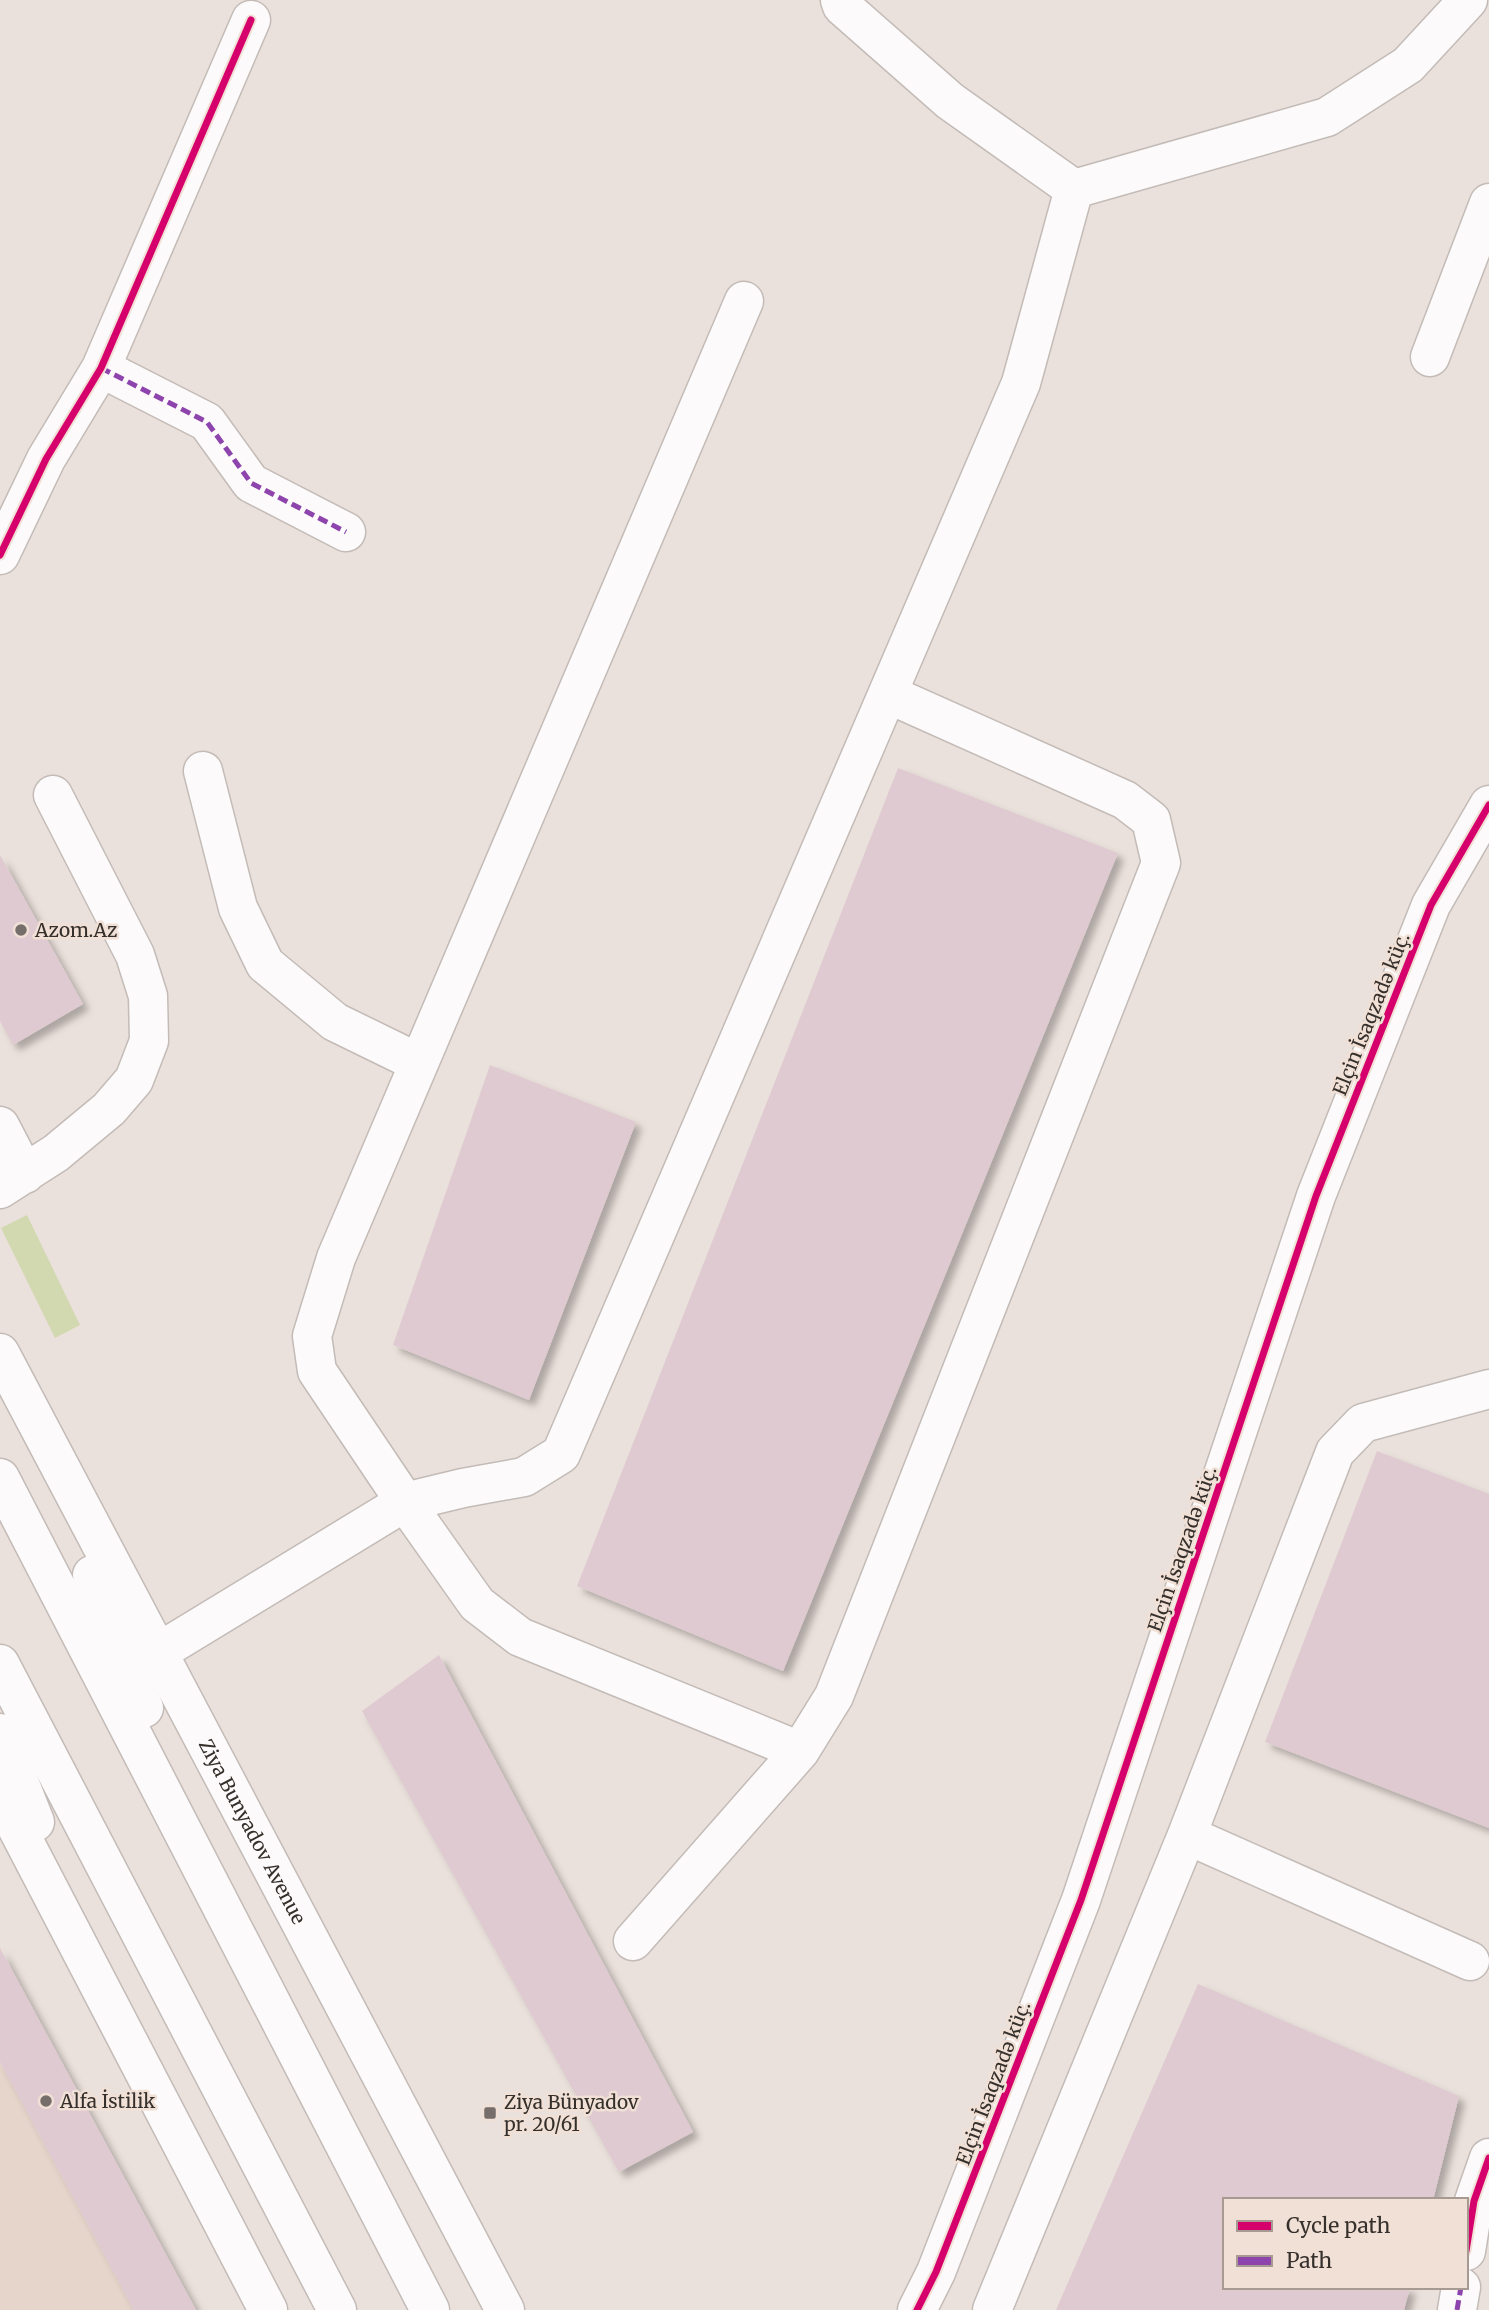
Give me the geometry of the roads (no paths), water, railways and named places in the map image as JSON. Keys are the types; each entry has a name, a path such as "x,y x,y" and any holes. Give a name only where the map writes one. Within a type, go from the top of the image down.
{"main road":[{"path":"840,0 842,6 950,101 1074,189"},
{"path":"1074,189 1328,117 1408,65 1468,0"},
{"path":"0,555 47,459 101,368 251,20"},
{"path":"157,1653 405,1502 524,1477 561,1454 1021,383 1074,189"},
{"path":"1430,357 1489,203"},
{"path":"744,301 335,1258 312,1336 317,1371 477,1604 520,1637 800,1751"},
{"path":"101,368 207,422 251,483 346,532"},
{"path":"633,1941 800,1751 834,1696 1161,863 1152,820 1125,800 887,694"},
{"path":"203,771 238,908 265,964 335,1022 419,1063"},
{"path":"0,1126 12,1181 56,1153 109,1109 134,1080 149,1041 148,996 135,955 53,795"},
{"name":"Elçin İsaqzadə küç.","path":"917,2310 936,2272 1081,1900 1316,1196 1432,905 1489,805"},
{"name":"Ziya Bunyadov Avenue","path":"0,1353 505,2310"},
{"path":"992,2310 1187,1835 1335,1452 1363,1423 1489,1389"},
{"path":"20,1391 220,1903"},
{"path":"0,1478 430,2310"},
{"path":"0,1664 337,2310"},
{"path":"0,1732 94,1976"},
{"path":"0,1795 268,2310"},
{"path":"1187,1835 1470,1961"},
{"path":"1468,2238 1474,2201 1489,2158"},
{"path":"1457,2310 1461,2289"}],"place":[{"name":"Azom.Az","path":"21,930"},
{"name":"Alfa İstilik","path":"46,2101"},
{"name":"Ziya Bünyadov pr. 20/61","path":"490,2113"}]}
